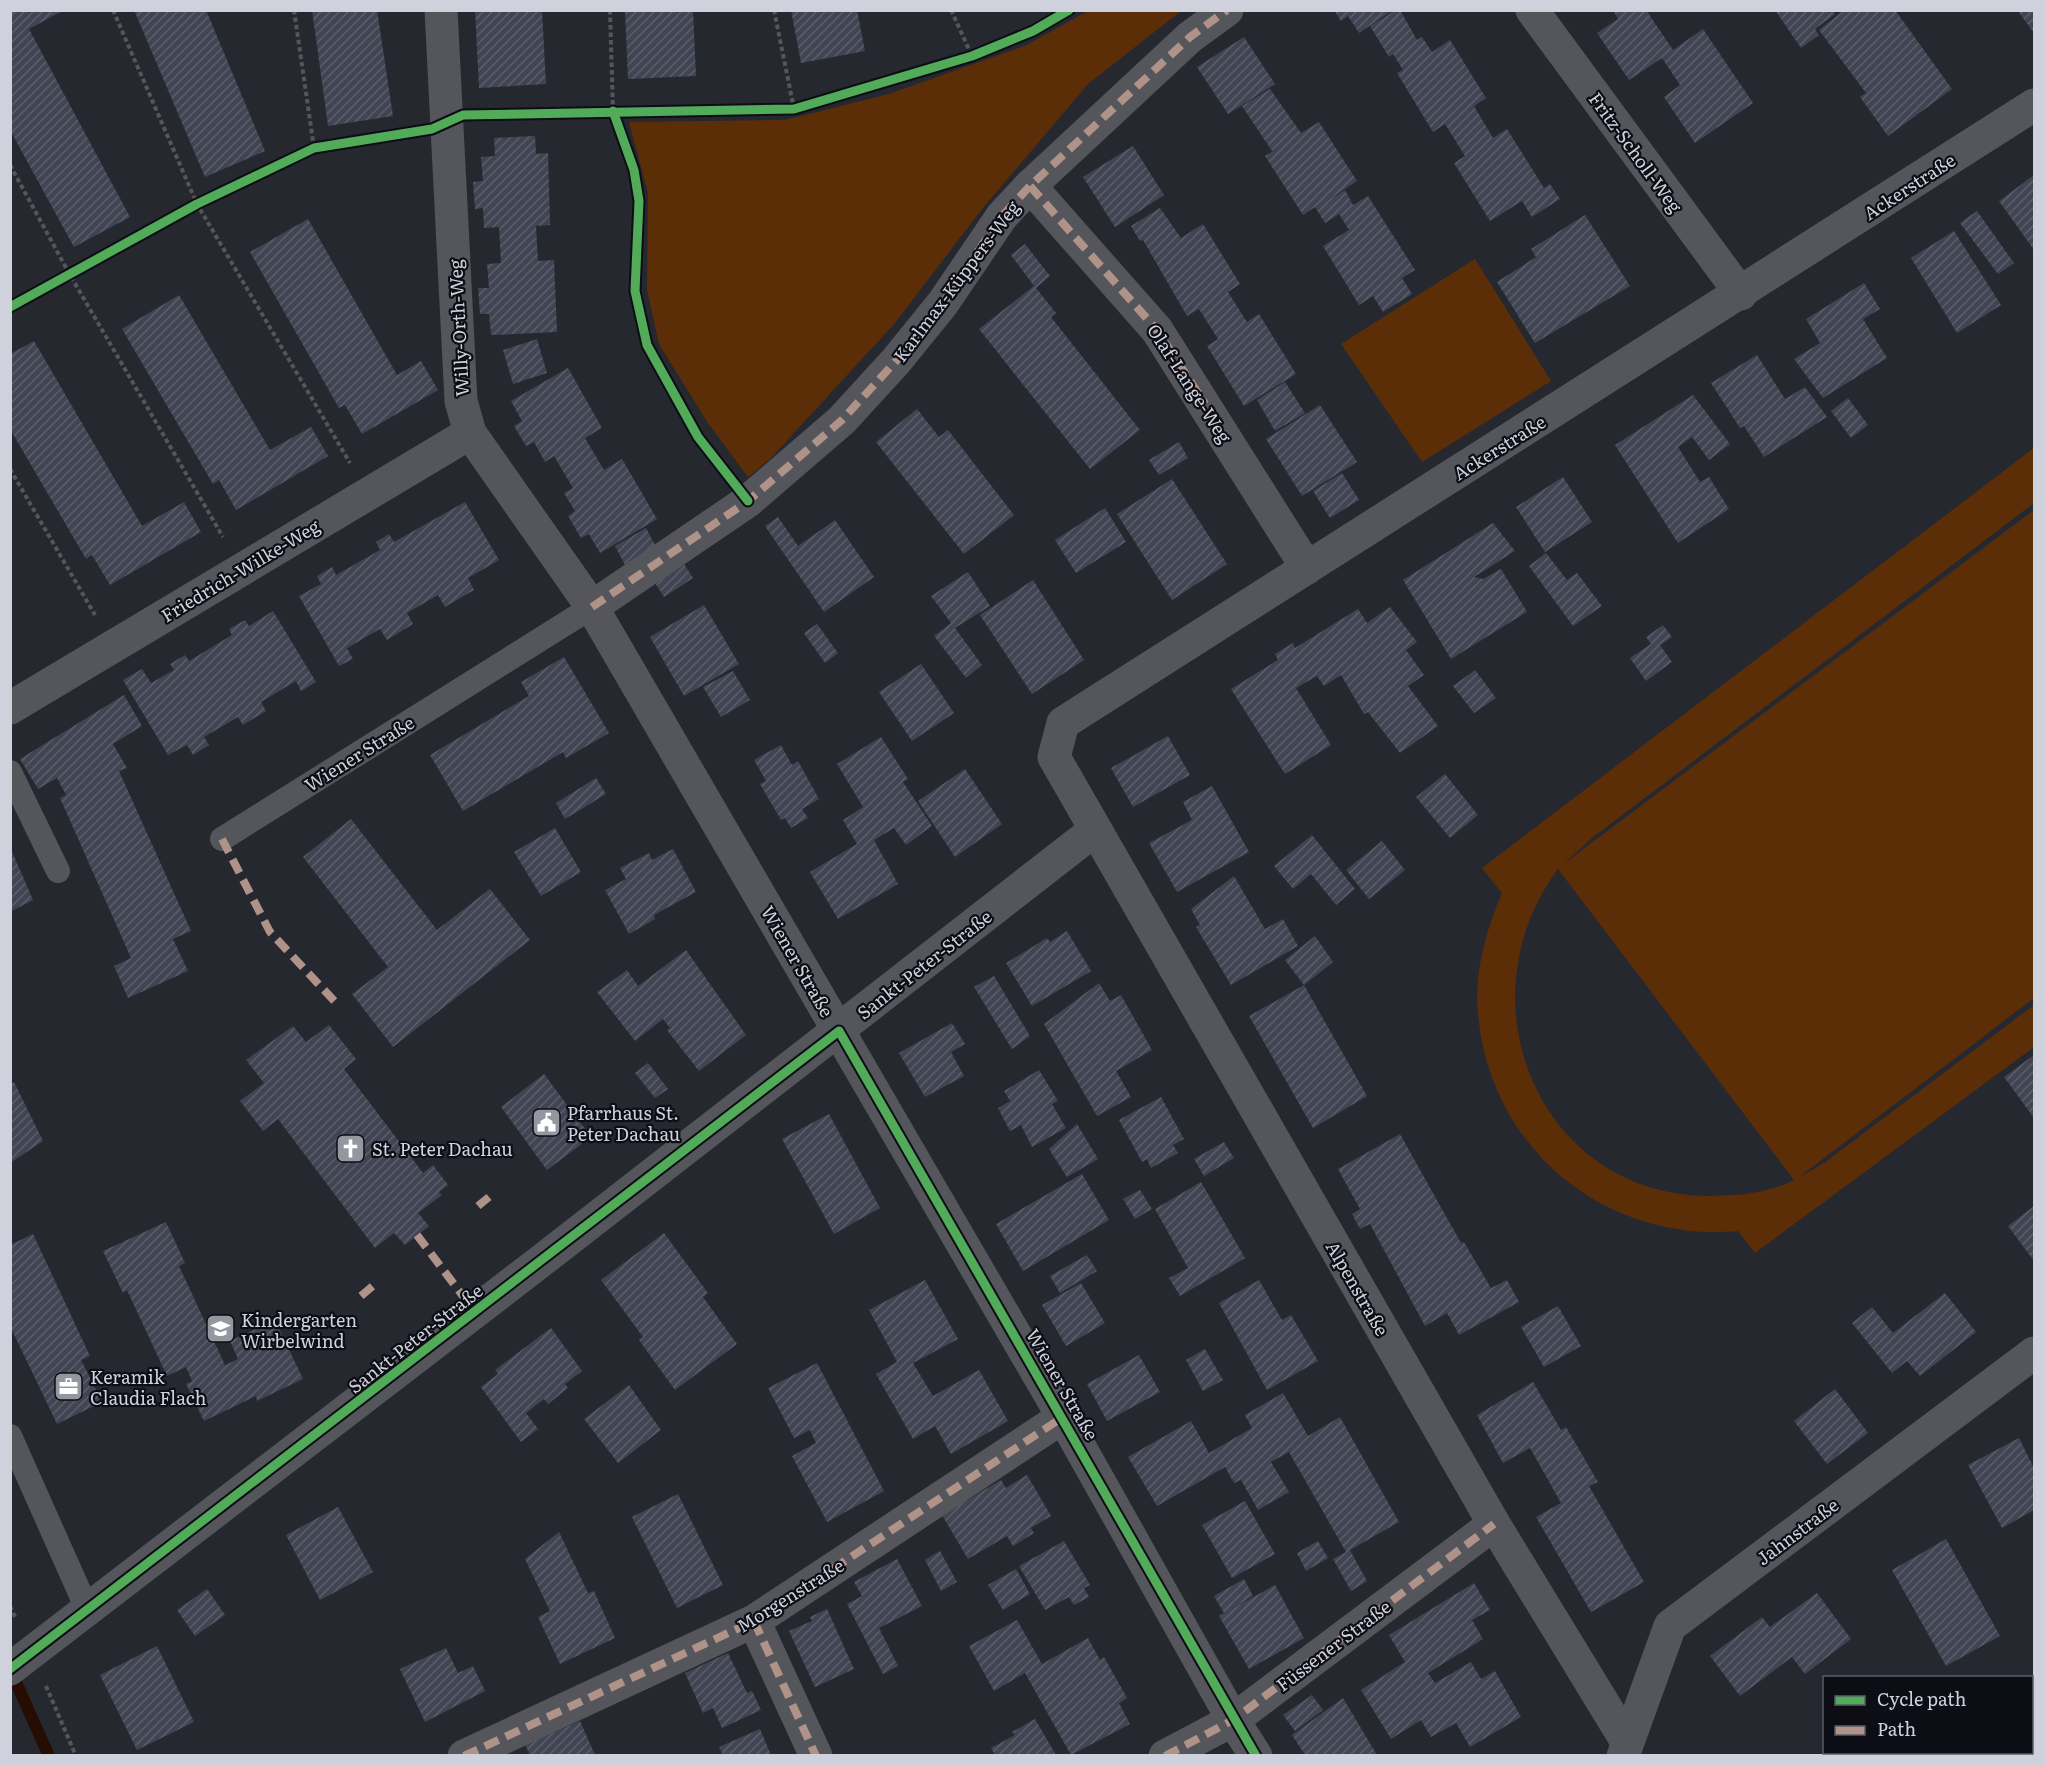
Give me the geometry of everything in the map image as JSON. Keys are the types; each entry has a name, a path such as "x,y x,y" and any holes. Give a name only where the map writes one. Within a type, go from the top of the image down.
{"street":[{"name":"Willy-Orth-Weg","path":"441,10 461,401 470,433 591,607"},
{"name":"Karlmax-Küppers-Weg","path":"591,607 748,501 842,420 943,303 1002,216 1030,186 1182,43 1227,10"},
{"name":"Fritz-Scholl-Weg","path":"1532,10 1741,294"},
{"name":"Ackerstraße","path":"1095,830 1054,757 1063,723 1741,294 2034,105"},
{"name":"Olaf-Lange-Weg","path":"1030,186 1157,330 1306,568"},
{"name":"Friedrich-Wilke-Weg","path":"10,708 470,433"},
{"name":"Wiener Straße","path":"591,607 1063,1417 1233,1720 1256,1755"},
{"name":"Sankt-Peter-Straße","path":"22,1662 839,1031 1095,830"},
{"name":"Alpenstraße","path":"1095,830 1625,1749"},
{"name":"Jahnstraße","path":"1625,1749 1670,1626 2034,1353"},
{"name":"Morgenstraße","path":"464,1755 754,1621 1063,1417"},
{"name":"Füssener Straße","path":"1165,1755 1233,1720 1494,1524"},
{"path":"754,1621 816,1755"}],"lane":[{"name":"Wiener Straße","path":"222,839 591,607"},
{"path":"10,772 58,871"},
{"path":"10,1436 88,1611"}],"path":[{"path":"113,10 197,204 369,494"},
{"path":"294,10 314,148"},
{"path":"610,10 613,111"},
{"path":"774,10 794,109"},
{"path":"951,10 972,56"},
{"path":"10,165 70,275 242,568"},
{"path":"10,469 113,647"},
{"path":"22,1662 76,1755"}],"shaded area":[{"path":"1088,11 1181,11 1088,84 982,209 895,323 770,459 748,477 708,423 659,344 647,290 648,193 629,122 785,120 889,94 1027,45"},
{"path":"1475,259 1551,381 1422,462 1341,344"},
{"path":"2034,448 2034,503 1592,838 1562,865 2034,510 2034,998 1798,1178 1824,1163 2034,1005 2034,1047 1755,1253 1738,1231 1689,1231 1643,1221 1600,1203 1562,1177 1530,1144 1505,1106 1487,1062 1478,1013 1477,997 1482,952 1502,893 1482,868","holes":["1558,869 1794,1180 1784,1185 1751,1193 1705,1196 1646,1186 1598,1162 1559,1125 1532,1080 1518,1029 1516,974 1530,920"]}],"building":[{"path":"10,10 64,10 29,29 130,217 74,247 10,130"},
{"path":"134,10 206,10 265,151 205,177"},
{"path":"312,10 377,10 393,116 328,126"},
{"path":"475,10 542,10 546,84 479,88"},
{"path":"625,10 693,10 696,76 628,79"},
{"path":"791,10 857,10 865,51 801,63"},
{"path":"1334,10 1393,10 1359,33 1348,16 1341,21"},
{"path":"1396,10 1400,10 1417,40 1422,37 1432,52 1450,40 1486,98 1474,106 1493,138 1507,129 1544,188 1550,184 1560,199 1532,217 1522,201 1490,221 1454,163 1465,156 1445,124 1433,132 1397,73 1403,70 1393,54 1389,57 1370,26"},
{"path":"1613,10 1646,10 1673,50 1703,29 1753,103 1695,143 1664,97 1680,85 1662,58 1629,80 1597,33 1618,19"},
{"path":"1775,10 1832,10 1835,14 1815,29 1819,35 1801,48"},
{"path":"1844,10 1895,10 1952,89 1888,136 1860,97 1866,93 1819,30"},
{"path":"2017,10 2034,10 2034,33"},
{"path":"1244,37 1275,84 1228,114 1197,67"},
{"path":"1270,89 1301,133 1319,122 1357,181 1325,202 1345,190 1353,205 1368,196 1415,270 1402,278 1412,294 1383,312 1373,296 1359,305 1323,246 1349,230 1339,214 1325,223 1315,207 1303,215 1265,156 1281,146 1272,151 1242,106"},
{"path":"535,136 536,154 548,153 550,225 536,226 538,261 554,260 557,332 491,335 489,314 480,314 478,288 489,288 487,264 501,263 499,227 484,228 483,208 475,209 473,182 483,181 481,157 495,156 494,138"},
{"path":"1133,146 1164,195 1115,227 1083,177"},
{"path":"2034,175 2034,250 1999,201"},
{"path":"1160,208 1181,238 1203,224 1240,284 1228,292 1247,322 1259,314 1296,374 1244,406 1207,346 1218,339 1199,309 1187,316 1143,240 1140,241 1131,226"},
{"path":"1977,211 2014,263 1998,274 1960,223"},
{"path":"1585,215 1630,286 1535,343 1497,282 1536,257 1531,249"},
{"path":"308,219 397,375 421,361 438,390 362,434 345,405 339,408 250,252"},
{"path":"1954,231 2001,305 1957,333 1911,258"},
{"path":"1025,244 1050,276 1036,288 1056,313 1051,317 1140,430 1090,469 979,329 1034,286 1011,255"},
{"path":"1864,283 1880,309 1863,319 1887,358 1823,398 1794,359 1820,343 1806,319"},
{"path":"179,295 270,450 311,427 328,456 236,510 219,480 213,484 122,329"},
{"path":"537,339 547,373 513,384 503,350"},
{"path":"34,341 142,526 184,502 201,532 110,585 92,555 86,559 10,429 10,354"},
{"path":"1757,355 1785,399 1805,387 1827,417 1764,457 1744,426 1740,428 1711,383"},
{"path":"568,368 602,428 585,438 604,470 622,459 657,519 600,553 589,534 581,538 568,516 575,511 564,493 573,488 554,456 545,462 534,442 526,446 514,426 522,421 511,401"},
{"path":"1285,382 1305,413 1275,431 1257,400"},
{"path":"1693,395 1730,444 1709,460 1692,437 1678,447 1700,482 1709,477 1729,509 1678,543 1615,445"},
{"path":"1848,398 1868,425 1851,438 1831,411"},
{"path":"1320,405 1357,462 1302,496 1266,439"},
{"path":"917,409 939,437 948,430 1014,515 964,554 876,442"},
{"path":"1179,442 1188,458 1159,475 1149,460"},
{"path":"1342,473 1359,500 1330,518 1313,491"},
{"path":"1563,477 1592,522 1545,552 1516,507"},
{"path":"1172,479 1227,564 1172,600 1117,514"},
{"path":"465,502 499,560 468,578 474,590 445,607 438,595 407,613 413,624 387,640 380,629 347,648 353,659 339,666 299,596 321,584 317,576 332,567 336,575 380,550 376,542 389,534 394,542"},
{"path":"1105,508 1126,542 1076,573 1055,540"},
{"path":"778,517 798,546 835,520 874,577 824,612 765,526"},
{"path":"1493,523 1515,551 1474,577 1483,579 1501,569 1527,612 1451,659 1403,580"},
{"path":"646,528 656,547 625,565 615,546"},
{"path":"1546,553 1567,580 1577,573 1602,606 1573,626 1529,566"},
{"path":"684,564 693,578 664,597 655,583"},
{"path":"968,572 990,606 955,628 982,665 966,678 934,636 951,623 931,596"},
{"path":"1033,580 1084,660 1032,694 980,615"},
{"path":"704,605 739,664 684,696 650,637"},
{"path":"1390,607 1417,642 1406,650 1424,675 1408,686 1438,726 1400,753 1368,712 1364,714 1341,675 1324,686 1317,676 1296,688 1331,745 1285,774 1231,689 1278,660 1275,654 1293,643 1295,648 1358,609 1367,623"},
{"path":"273,611 316,682 301,691 296,681 261,702 266,711 243,725 238,717 204,737 209,745 193,755 187,745 168,755 123,680 142,669 151,683 174,670 170,664 185,655 189,661 232,635 229,629 245,620 249,626"},
{"path":"817,624 838,653 825,663 804,633"},
{"path":"1663,625 1672,637 1660,645 1672,662 1646,681 1630,658 1651,644 1646,637"},
{"path":"564,657 609,733 566,758 563,752 463,811 430,755 529,696 521,682"},
{"path":"921,664 954,713 912,741 879,692"},
{"path":"1475,670 1496,698 1474,713 1453,686"},
{"path":"733,671 750,700 721,717 703,687"},
{"path":"124,695 142,726 113,744 127,768 119,771 191,931 173,939 188,971 128,998 114,966 131,958 60,798 66,795 57,778 38,789 20,759"},
{"path":"1168,736 1190,775 1133,807 1111,768"},
{"path":"881,737 908,779 903,782 932,826 906,845 894,828 874,840 898,884 838,919 810,872 857,844 843,820 863,807 837,764"},
{"path":"781,745 792,765 798,761 819,799 802,809 808,818 791,828 785,818 781,820 760,784 766,781 754,760"},
{"path":"965,769 1002,824 955,857 918,801"},
{"path":"1445,774 1478,815 1450,838 1416,797"},
{"path":"596,778 606,794 565,819 556,803"},
{"path":"1212,786 1249,852 1177,892 1149,843 1192,820 1183,802"},
{"path":"351,819 437,930 490,889 530,940 393,1047 352,994 388,967 303,857"},
{"path":"555,828 581,872 541,896 514,852"},
{"path":"1312,835 1355,889 1336,905 1311,874 1293,889 1274,866"},
{"path":"1382,841 1405,870 1369,899 1346,870"},
{"path":"10,847 33,900 10,912"},
{"path":"673,849 696,892 654,915 655,919 629,934 605,890 626,879 620,868 649,853 652,860"},
{"path":"1234,876 1265,929 1283,919 1298,946 1231,985 1196,927 1200,925 1191,909"},
{"path":"1067,931 1091,971 1032,1006 1006,963 1047,938 1050,942"},
{"path":"1315,936 1333,962 1304,985 1285,960"},
{"path":"686,950 746,1035 699,1071 667,1030 670,1028 663,1019 635,1041 597,992 627,970 638,986"},
{"path":"994,976 1030,1036 1012,1049 974,987"},
{"path":"1099,983 1110,1001 1121,995 1152,1050 1116,1071 1131,1097 1097,1116 1044,1024"},
{"path":"1304,985 1367,1096 1313,1128 1249,1016"},
{"path":"952,1023 965,1044 951,1052 964,1076 925,1097 899,1053"},
{"name":"St. Peter Dachau","path":"329,1025 356,1059 344,1069 423,1173 433,1165 448,1185 439,1192 442,1195 418,1213 429,1226 405,1245 394,1233 375,1248 278,1119 263,1131 240,1101 264,1083 246,1060 293,1026 306,1042"},
{"path":"2034,1055 2034,1118 2004,1077"},
{"path":"648,1063 668,1089 655,1098 635,1073"},
{"path":"1039,1070 1058,1101 1052,1104 1066,1128 1032,1147 1021,1125 1010,1131 998,1108 1010,1101 1004,1091"},
{"name":"Pfarrhaus St. Peter Dachau","path":"544,1074 591,1137 547,1170 501,1107"},
{"path":"14,1082 43,1141 10,1163 10,1084"},
{"path":"1161,1097 1184,1139 1173,1145 1178,1153 1151,1168 1147,1159 1142,1162 1119,1120"},
{"path":"829,1114 880,1208 834,1234 782,1139"},
{"path":"1077,1124 1098,1159 1067,1177 1049,1149"},
{"path":"1400,1134 1461,1243 1464,1242 1491,1288 1507,1280 1519,1302 1459,1335 1447,1313 1425,1326 1370,1224 1360,1229 1352,1214 1360,1209 1338,1169"},
{"path":"1224,1142 1234,1158 1204,1176 1194,1159"},
{"path":"1082,1174 1109,1220 1023,1271 996,1224"},
{"path":"1201,1182 1245,1258 1180,1296 1169,1278 1188,1268 1155,1209"},
{"path":"1140,1190 1152,1209 1135,1219 1123,1199"},
{"path":"2034,1206 2034,1261 2008,1226"},
{"path":"166,1222 185,1263 179,1266 225,1365 238,1359 230,1341 275,1320 303,1379 257,1401 256,1396 204,1421 186,1384 192,1381 186,1367 167,1376 127,1290 123,1293 103,1251"},
{"path":"664,1233 708,1293 703,1297 737,1344 675,1390 639,1340 643,1337 601,1280"},
{"path":"33,1234 90,1356 81,1360 102,1402 57,1424 10,1326 10,1245"},
{"path":"1087,1255 1097,1271 1060,1293 1050,1276"},
{"path":"925,1280 958,1339 913,1363 933,1396 979,1370 1008,1421 951,1454 935,1426 913,1439 876,1374 897,1362 869,1310"},
{"path":"1259,1280 1282,1320 1291,1315 1318,1361 1267,1390 1219,1303"},
{"path":"1081,1283 1105,1323 1066,1346 1042,1305"},
{"path":"1945,1293 1976,1332 1920,1376 1907,1361 1892,1373 1852,1323 1872,1307 1893,1333"},
{"path":"1558,1306 1581,1346 1544,1367 1521,1327"},
{"path":"551,1328 582,1371 565,1384 568,1388 548,1404 544,1399 526,1413 538,1429 521,1442 481,1387 498,1374 495,1370"},
{"path":"1205,1349 1223,1380 1203,1391 1186,1360"},
{"path":"1139,1355 1160,1392 1107,1421 1087,1384"},
{"path":"817,1363 884,1491 827,1522 792,1456 816,1443 810,1430 794,1438 768,1388"},
{"path":"1533,1382 1561,1430 1566,1427 1598,1482 1589,1486 1644,1582 1591,1612 1536,1517 1561,1503 1530,1448 1503,1463 1477,1415"},
{"path":"629,1385 661,1430 618,1463 584,1419"},
{"path":"1835,1389 1868,1433 1827,1464 1794,1421"},
{"path":"1283,1393 1308,1436 1340,1417 1399,1522 1350,1550 1367,1581 1351,1591 1333,1559 1346,1552 1289,1452 1271,1462 1289,1492 1258,1510 1241,1480 1234,1483 1225,1467 1157,1506 1128,1457 1191,1421 1209,1453 1252,1428 1245,1415"},
{"path":"2019,1438 2034,1468 2034,1510 2002,1528 1968,1465"},
{"path":"1027,1475 1051,1516 1031,1528 1034,1533 1013,1546 1007,1536 968,1559 942,1515 1001,1480 1006,1488"},
{"path":"678,1494 723,1585 677,1608 632,1517"},
{"path":"1245,1501 1275,1554 1232,1578 1202,1525"},
{"path":"338,1507 373,1572 320,1600 286,1535"},
{"path":"559,1532 588,1593 594,1591 615,1638 560,1664 538,1617 550,1611 525,1559"},
{"path":"1946,1539 2000,1636 1946,1666 1892,1570"},
{"path":"1064,1541 1090,1585 1084,1588 1089,1597 1074,1605 1069,1597 1045,1610 1019,1566"},
{"path":"1318,1541 1328,1558 1306,1571 1297,1553"},
{"path":"940,1551 957,1582 941,1591 925,1560"},
{"path":"897,1559 922,1606 879,1628 898,1666 883,1674 847,1604 862,1596 854,1582"},
{"path":"1016,1569 1030,1594 1003,1610 988,1585"},
{"path":"1244,1579 1253,1596 1228,1611 1275,1585 1304,1638 1249,1669 1219,1616 1224,1613 1214,1596"},
{"path":"1474,1583 1490,1610 1472,1620 1483,1639 1428,1673 1435,1683 1471,1662 1481,1679 1495,1671 1521,1717 1470,1747 1456,1723 1431,1737 1421,1720 1391,1739 1361,1690 1405,1662 1389,1635"},
{"path":"207,1589 225,1615 195,1636 177,1610"},
{"path":"1817,1593 1851,1639 1805,1674 1792,1657 1740,1696 1710,1656 1762,1617 1770,1627"},
{"path":"827,1609 854,1669 815,1687 789,1631 812,1621 810,1617"},
{"path":"1017,1620 1042,1664 1088,1638 1100,1660 1104,1657 1127,1698 1119,1703 1130,1724 1071,1755 1025,1673 994,1691 969,1646"},
{"path":"157,1646 194,1722 137,1750 100,1675"},
{"path":"446,1648 458,1673 473,1666 485,1691 425,1722 400,1669"},
{"path":"728,1653 747,1693 752,1691 761,1710 722,1728 713,1708 703,1713 685,1673"},
{"path":"1312,1695 1323,1710 1295,1731 1283,1715"},
{"path":"1343,1698 1377,1755 1305,1755 1292,1735"},
{"path":"1035,1719 1056,1755 995,1755 991,1748 1015,1735 1012,1732"},
{"path":"580,1721 595,1755 530,1755 525,1745"},
{"path":"760,1729 771,1755 723,1755 719,1747"},
{"path":"1837,1754 1890,1754 1889,1755"}],"waterway":[{"path":"10,1669 49,1756"}],"marked path":[{"path":"592,607 748,501 842,420 896,361 943,303 1002,216 1030,186 1190,37 1227,10"},
{"path":"1030,186 1157,330 1205,404"},
{"path":"222,839 270,932 338,1005"},
{"path":"478,1206 489,1197"},
{"path":"417,1235 475,1312"},
{"path":"361,1296 374,1285"},
{"path":"464,1756 754,1621 1063,1417"},
{"path":"1165,1756 1233,1720 1494,1524"},
{"path":"754,1621 816,1756"}],"cycle path":[{"path":"10,307 197,204 314,148 432,129 463,115 794,109 972,56 1033,31 1069,10"},
{"path":"613,111 634,170 639,201 635,291 647,345 698,437 748,501"},
{"path":"10,1669 839,1031 1256,1756"}],"place":[{"name":"Pfarrhaus St. Peter Dachau","path":"546,1122"},
{"name":"St. Peter Dachau","path":"351,1148"},
{"name":"Kindergarten Wirbelwind","path":"220,1329"},
{"name":"Keramik Claudia Flach","path":"69,1386"}]}
